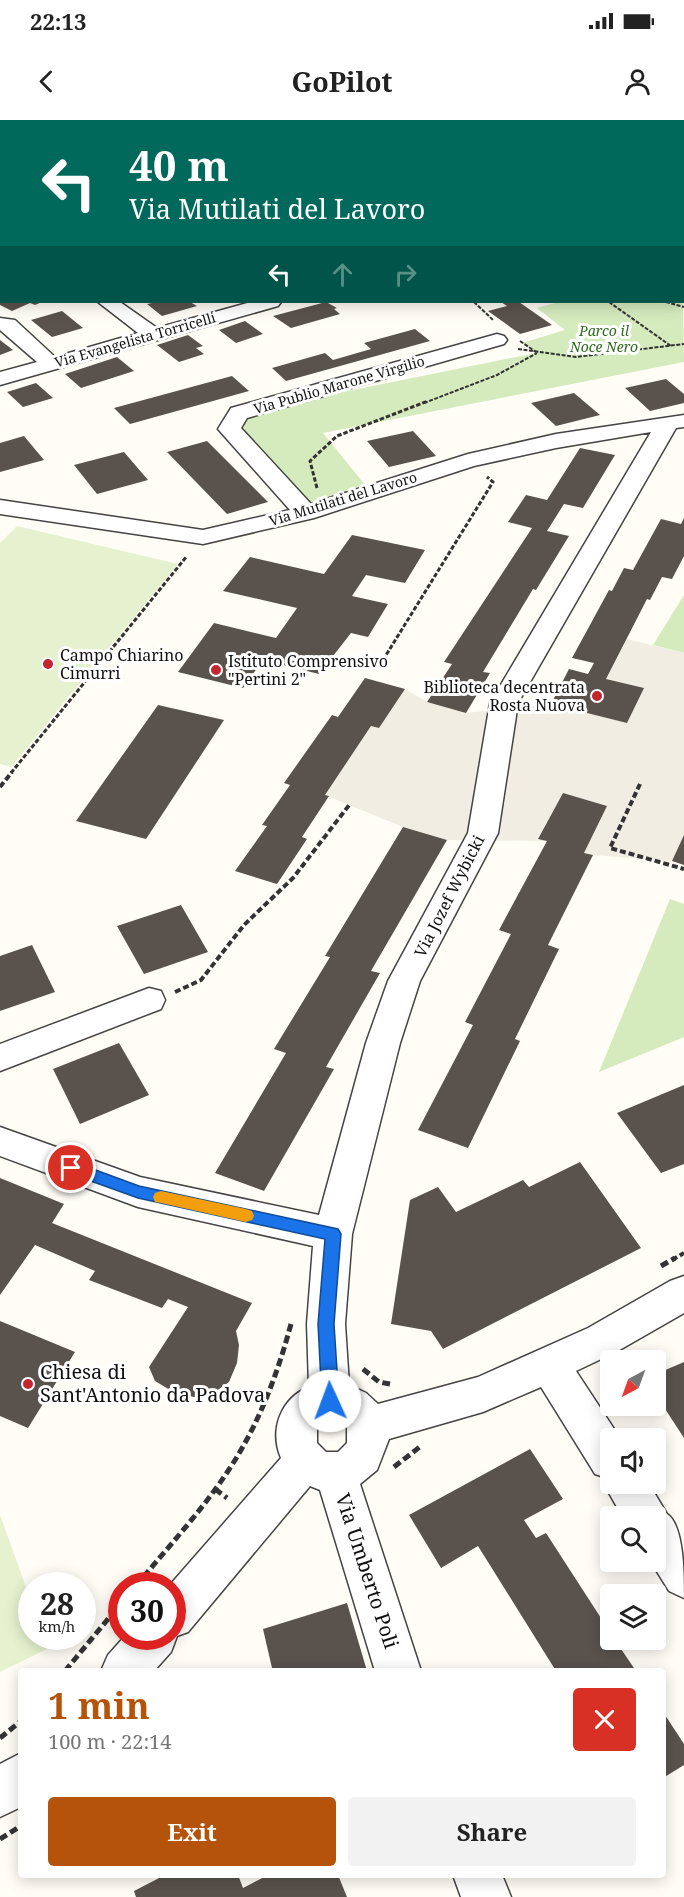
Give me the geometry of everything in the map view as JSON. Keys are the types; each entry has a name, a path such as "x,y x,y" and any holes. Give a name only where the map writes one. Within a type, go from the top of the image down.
{"street":[{"path":"113,303 153,334"},
{"name":"Via Evangelista Torricelli","path":"0,379 267,303"},
{"path":"0,324 8,324 51,364"},
{"name":"Via Publio Marone Virgilio","path":"306,513 229,429 239,413 497,340"},
{"name":"Via Mutilati del Lavoro","path":"0,507 203,537 306,513 468,461 556,441 675,422"},
{"name":"Via Jozef Wybicki","path":"330,1401 326,1324 333,1234 383,1043 405,981 483,833 504,703 675,422"},
{"path":"0,1058 149,1000"},
{"path":"0,1142 138,1192 333,1234"},
{"path":"368,1426 483,1394 602,1340 669,1282"},
{"path":"549,1364 600,1444"},
{"path":"343,1402 354,1408 368,1426 370,1436 363,1456 346,1469 320,1467 297,1452 294,1441 299,1418 318,1403 343,1402"},
{"path":"186,1602 320,1467"},
{"name":"Via Umberto Poli","path":"320,1467 397,1668"},
{"path":"666,1547 684,1576"},
{"path":"127,1668 143,1650"},
{"path":"0,1793 18,1779"},
{"path":"478,1878 486,1897"}],"path":[{"path":"610,303 671,346"},
{"path":"306,513 318,492 310,461 337,435 497,375 537,353 576,357 684,344"},
{"path":"383,660 493,482 468,461"},
{"path":"0,787 203,537"},
{"path":"640,784 610,848 684,869"},
{"path":"149,1000 201,981 244,925 293,878 350,804"},
{"path":"669,1282 684,1253"},
{"path":"147,1572 215,1489 242,1450 265,1404 281,1364 292,1312"},
{"path":"357,1359 362,1369 379,1382 396,1386"},
{"path":"67,1668 108,1619"},
{"path":"0,1738 18,1723"},
{"path":"0,1839 18,1828"}],"green space":[{"name":"Parco il Noce Nero","path":"554,303 683,303 684,362 323,433 370,491 306,513 229,429 239,413 536,353 522,343 565,330 537,308"},
{"name":"Campo Chiarino Cimurri","path":"17,526 178,564 11,767 0,764 0,543"},
{"path":"684,595 684,653 653,645"},
{"path":"670,899 684,904 684,1037 599,1072"},
{"path":"0,1515 21,1572 18,1572 18,1650 45,1650 0,1672"}],"shaded area":[{"path":"627,639 684,653 684,835 672,861 584,853 607,806 563,793 538,838 547,841 447,840 403,827 325,795 371,726 379,728 405,689 427,702 466,713 551,704 627,723 643,688 606,679"}],"building":[{"path":"0,303 30,303 12,311"},
{"path":"192,303 197,306 162,316 147,304"},
{"path":"322,303 328,303 337,308 334,309 340,314 291,328 273,316"},
{"path":"502,303 520,303 552,325 520,334 488,311 507,306"},
{"path":"62,311 83,328 52,337 31,320"},
{"path":"245,321 263,334 236,343 219,330"},
{"path":"415,329 430,341 286,381 272,368 325,353 333,360 371,349 364,343"},
{"path":"188,335 203,346 196,348 204,354 179,362 157,345"},
{"path":"0,340 13,350 0,355"},
{"path":"117,357 134,371 81,388 65,374"},
{"path":"232,376 249,391 130,424 114,408"},
{"path":"666,379 684,394 684,403 650,411 625,388"},
{"path":"36,383 53,398 23,407 7,392"},
{"path":"574,393 600,415 556,426 531,403"},
{"path":"413,431 436,456 389,467 367,441"},
{"path":"24,436 44,460 0,472 0,443"},
{"path":"207,441 268,502 227,514 167,452"},
{"path":"580,448 615,455 583,508 564,504 547,531 569,536 536,590 533,589 483,672 490,673 466,713 427,702 452,664 444,662 532,528 508,522 526,495 547,500"},
{"path":"124,452 148,480 97,494 74,465"},
{"path":"684,518 684,556 672,579 662,577 650,600 647,599 606,679 644,688 627,723 551,704 569,669 588,674 594,663 572,658 609,590 612,591 624,568 633,570 661,519 681,524"},
{"path":"352,535 425,550 405,583 366,575 352,596 388,604 368,637 351,633 319,674 263,660 243,688 178,672 214,623 276,638 297,608 223,591 250,557 324,574"},
{"path":"365,678 405,689 379,728 371,726 325,795 329,796 302,837 307,839 277,884 235,871 267,826 262,825 290,785 284,783 332,715 338,717"},
{"path":"158,705 224,720 146,839 76,821"},
{"path":"563,793 607,806 584,853 593,855 548,945 559,949 515,1039 520,1041 468,1148 418,1130 473,1025 465,1022 511,934 499,930 547,841 538,839"},
{"path":"403,827 447,840 371,971 380,973 326,1067 334,1069 264,1191 215,1173 286,1053 274,1049 330,957 325,956"},
{"path":"684,835 684,865 672,861"},
{"path":"181,905 208,952 144,974 117,926"},
{"path":"32,945 55,992 0,1011 0,956"},
{"path":"119,1043 149,1095 80,1124 53,1069"},
{"path":"684,1085 684,1164 661,1173 617,1113"},
{"path":"580,1162 641,1248 443,1349 431,1331 391,1324 410,1200 438,1187 456,1212 523,1180 529,1187"},
{"path":"0,1178 64,1204 52,1223 252,1303 236,1331 239,1345 237,1363 229,1382 212,1394 194,1397 175,1393 155,1381 149,1367 188,1307 168,1299 162,1308 89,1280 95,1271 35,1245 0,1295"},
{"name":"Chiesa di Sant'Antonio da Padova","path":"0,1321 75,1352 28,1428 0,1416"},
{"path":"684,1362 684,1438 666,1410 666,1370"},
{"path":"530,1449 563,1499 524,1520 536,1538 546,1533 600,1617 600,1650 622,1650 634,1668 554,1668 478,1546 441,1568 409,1515"},
{"path":"347,1603 366,1668 272,1668 263,1629"},
{"path":"666,1717 684,1744 684,1765 666,1776"},
{"path":"159,1878 239,1878 243,1888 262,1878 339,1878 347,1897 136,1897 134,1891"}],"slow traffic":[{"path":"161,1197 246,1216"}],"place":[{"name":"Campo Chiarino Cimurri","path":"48,664"},
{"name":"Istituto Comprensivo \"Pertini 2\"","path":"216,670"},
{"name":"Biblioteca decentrata Rosta Nuova","path":"597,696"},
{"name":"Chiesa di Sant'Antonio da Padova","path":"28,1384"}],"route":[{"path":"71,1168 138,1192 333,1234 326,1324 330,1401"}]}
